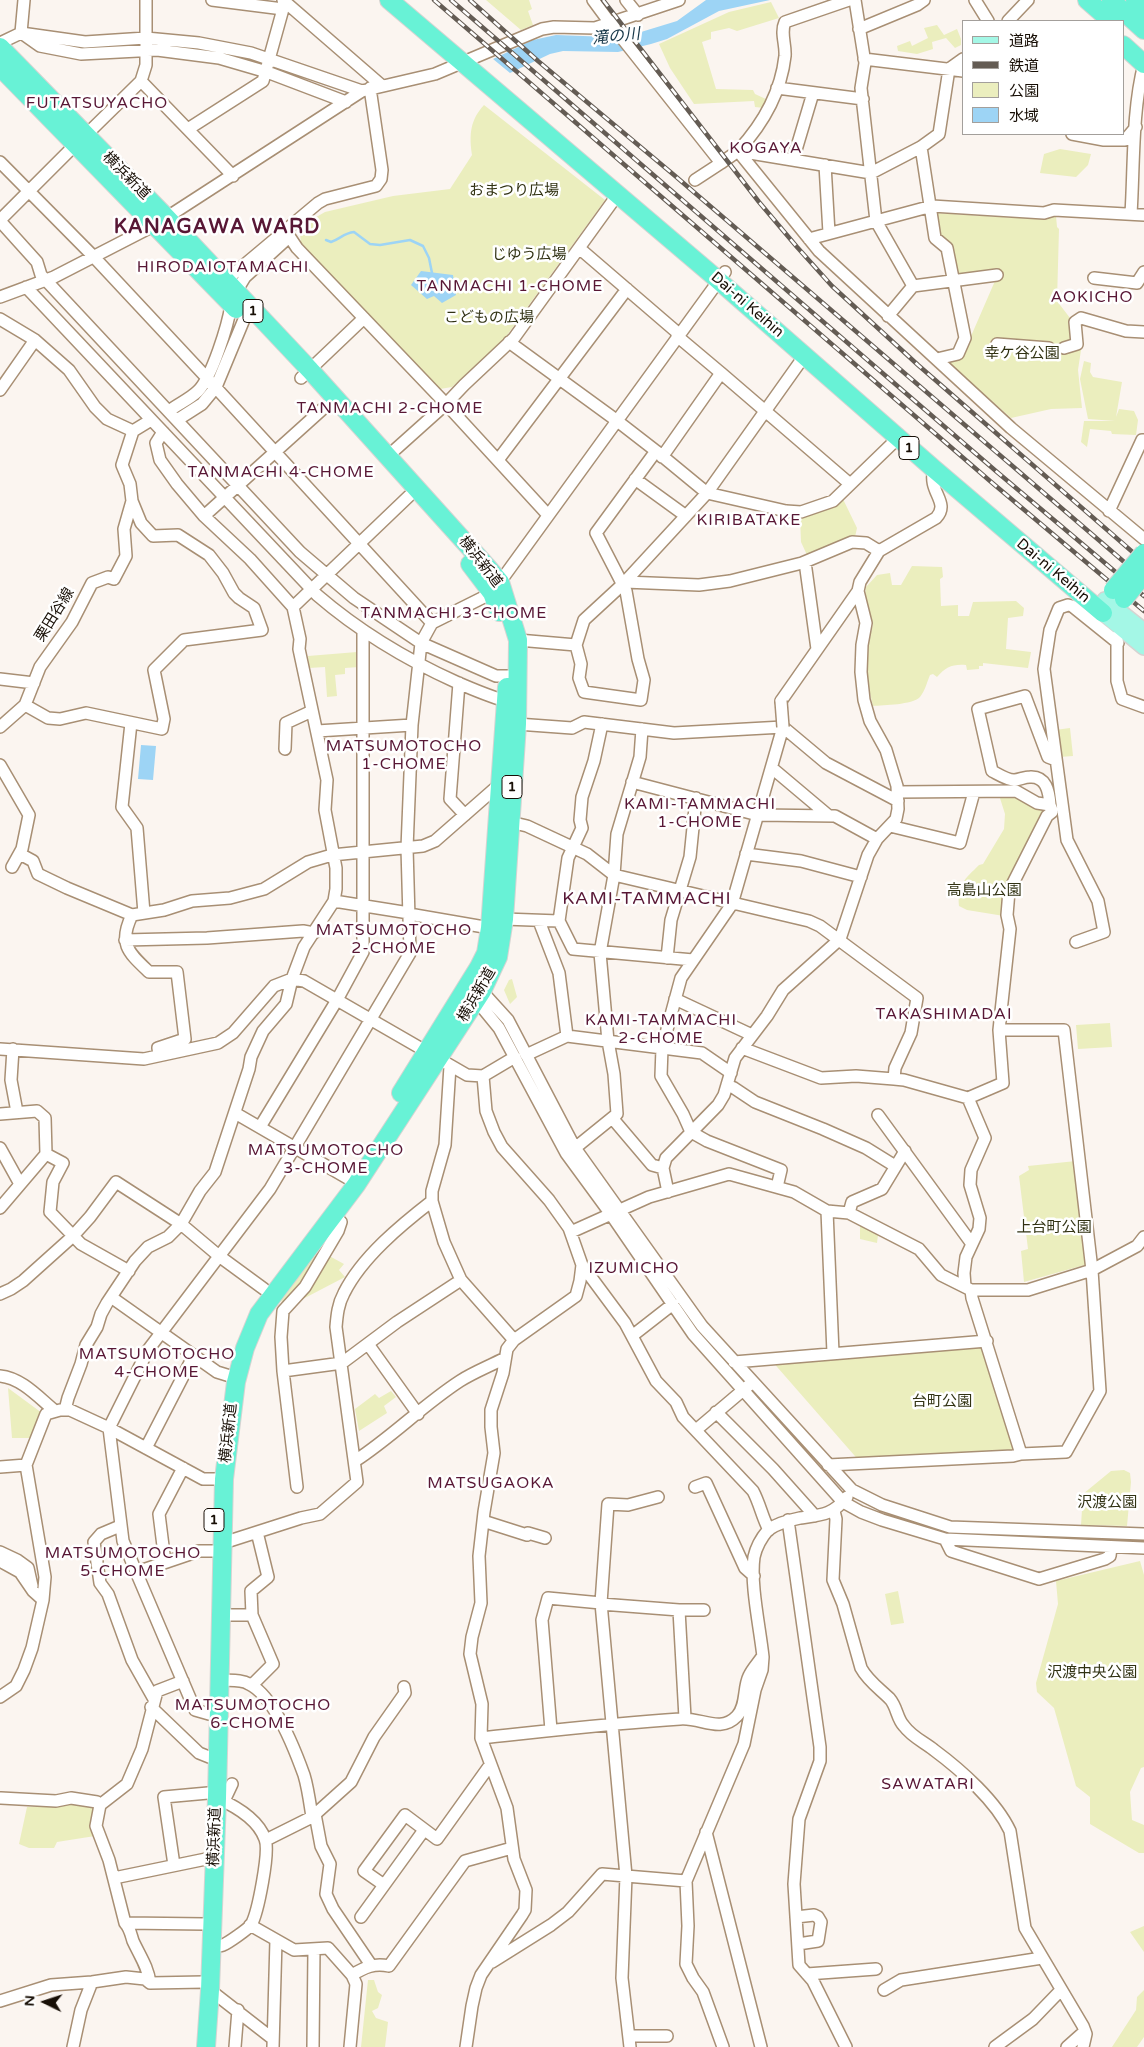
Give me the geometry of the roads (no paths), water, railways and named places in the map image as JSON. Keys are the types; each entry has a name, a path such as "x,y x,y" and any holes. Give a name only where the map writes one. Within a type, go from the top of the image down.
{"highway":[{"name":"Dai-ni Keihin","path":"389,0 468,60 1113,606"},
{"name":"Dai-ni Keihin","path":"406,0 468,60 618,194 721,276 805,355 934,469 1113,606"},
{"path":"1111,0 1144,30"},
{"path":"1122,0 1144,22"},
{"path":"1135,0 1144,9"},
{"path":"1082,1 1096,20"},
{"path":"1082,1 1110,20"},
{"path":"1124,33 1144,51"},
{"name":"横浜新道","path":"0,45 81,140"},
{"path":"1124,46 1144,64"},
{"name":"横浜新道","path":"0,67 81,140 231,293 306,374 326,406 480,576 496,587 508,647 508,676 500,784 498,957 474,990 438,1058 356,1185 259,1314 245,1348 234,1390 220,1479"},
{"name":"横浜新道","path":"161,221 231,293 245,317 306,374 388,456 496,587 518,640 517,724 510,822 497,924"},
{"path":"1113,606 1144,553"},
{"path":"1113,606 1144,574"},
{"name":"横浜新道","path":"199,2047 212,1947 217,1797 214,1714 220,1479 223,1406 230,1376 247,1323 264,1289 349,1179 438,1058"},
{"name":"横浜新道","path":"206,2047 206,1858 217,1797 209,1757 219,1680 221,1615 218,1547"}],"main road":[{"path":"1113,606 1144,631"},
{"path":"1113,606 1144,647"}],"street":[{"path":"21,33 24,0"},
{"path":"146,0 146,65 141,82 0,220 37,262 41,274 46,280 300,552 354,598 421,642 496,676 508,676"},
{"path":"169,411 198,391 207,378 229,320 231,293 287,234 325,199 376,186 381,180 382,170 371,88 285,3 212,0"},
{"path":"592,0 721,163"},
{"path":"626,0 638,14"},
{"path":"0,296 46,280 161,221 346,102 371,88 435,74 526,36 554,27 595,28 679,0"},
{"path":"695,180 738,151 756,132 777,88 785,55 782,28 785,22 849,0"},
{"path":"855,0 864,59 861,88 876,221 913,286"},
{"path":"860,29 917,5 924,0"},
{"path":"975,0 987,20"},
{"path":"1009,20 1028,0"},
{"path":"188,129 263,81 285,3"},
{"path":"21,33 40,46 81,54 146,50 219,58 267,72 346,102"},
{"path":"0,45 21,33 85,42 146,38 199,43 251,53 371,88"},
{"path":"864,59 962,71"},
{"path":"738,151 871,173 921,147 939,134 949,69 962,60"},
{"path":"1131,214 1136,127 1140,82 1144,64"},
{"path":"141,82 233,176"},
{"path":"777,88 863,98"},
{"path":"794,160 813,93"},
{"path":"1077,135 1104,140 1125,140 1136,127"},
{"path":"921,147 935,238 947,248 965,338 958,354 937,359"},
{"path":"738,151 819,251 1011,428 1144,539"},
{"path":"0,162 93,256 216,387 432,623"},
{"path":"825,165 830,233"},
{"path":"388,456 446,404 509,342 618,194"},
{"path":"808,239 931,207 1044,213 1054,210 1144,215"},
{"path":"287,234 297,248 446,404 548,515"},
{"path":"578,248 850,484"},
{"path":"1094,278 1137,283 1144,272"},
{"path":"888,316 913,286 997,275"},
{"path":"214,1714 195,1710 122,1541 109,1428 148,1350 270,1189 410,953 408,848 412,725 421,642 432,623 496,587 721,276"},
{"path":"26,287 312,590 341,616 419,666 491,697 506,700"},
{"path":"498,460 627,290"},
{"path":"177,420 202,404 216,387 245,317"},
{"path":"306,374 364,318"},
{"path":"1064,348 1077,344 1075,322 1081,318 1126,331 1144,332"},
{"path":"0,319 36,340 69,370 95,407 107,419 133,431 151,420"},
{"path":"0,390 36,340"},
{"path":"509,342 616,420 707,493 786,511 801,512 832,501 898,438"},
{"path":"997,344 1049,348"},
{"path":"721,373 659,454 635,480 596,534 624,583 644,680 641,700 584,692 579,678 581,664 576,645 584,620 624,583 707,493 805,355"},
{"path":"140,408 155,396"},
{"path":"204,516 326,406"},
{"name":"栗田谷線","path":"0,727 25,705 40,667 72,622 92,583 108,577 114,579 126,556 124,528 132,500 130,484 122,464 133,431"},
{"path":"57,1411 68,1398 86,1345 97,1327 101,1314 128,1271 148,1247 168,1237 181,1224 200,1191 215,1172 250,1069 251,1057 263,1031 286,1004 292,979 304,948 334,901 336,868 332,855 325,810 327,780 299,649 300,639 294,607 250,559 204,516 177,484 160,460 156,443 163,432"},
{"path":"1109,510 1142,440 1144,440"},
{"path":"777,1187 781,1170 707,1141 691,1132 661,1076 662,1048 681,978 732,904 783,726 781,701 858,591 860,582 879,551 936,518 940,513 942,505 931,482 934,469"},
{"path":"635,480 686,516"},
{"path":"294,607 409,496"},
{"path":"25,705 48,718 60,719 86,713 162,729 164,719 154,670 184,640 262,630 259,616 254,608 234,593 209,555 178,535 154,536 141,523 132,500"},
{"path":"624,583 698,585 730,581 804,562 852,542 866,543 879,551"},
{"path":"804,562 817,649"},
{"path":"668,1192 663,1168 666,1158 718,1105 724,1095 735,1058 767,1016 783,990 840,939 868,855 877,839 896,819 898,796 886,750 870,721 864,700 861,672 862,645 866,623 858,591"},
{"path":"742,1048 821,1078 856,1076 904,1080 968,1098 1003,1083 999,1030 1010,929 1007,915 1009,891 1047,816 1055,809 1056,760 1044,669 1050,630 1059,608 1068,605 1072,606 1118,643"},
{"path":"1113,606 1118,643 1117,680 1122,699 1144,707"},
{"path":"260,1127 364,952 362,631"},
{"path":"518,640 576,645"},
{"path":"0,679 34,683"},
{"path":"459,683 450,799 464,815"},
{"path":"1056,760 1048,757 1025,696 978,709 992,771 1013,780 1028,777 1043,780 1067,840 1098,901 1104,932 1076,942"},
{"path":"285,749 286,723 312,711"},
{"path":"517,724 572,728 584,722 674,733 783,726 826,763 898,796 1016,792 1055,809"},
{"path":"131,723 122,807 137,828 144,913"},
{"path":"602,724 594,761 582,797 582,828 572,847 558,921 573,949 693,960"},
{"path":"317,731 412,725"},
{"path":"575,1148 617,1114 600,952 614,875 617,834 640,757 642,729"},
{"path":"0,764 29,815 26,835 20,854 12,867"},
{"path":"772,768 829,816"},
{"path":"632,782 758,815 835,816 877,839"},
{"path":"20,854 32,861 38,874 132,915 164,910 192,901 230,898 264,889 308,862 332,855 423,846 435,841 500,784"},
{"path":"890,826 960,843 974,792"},
{"path":"666,958 671,920 690,857 696,798"},
{"path":"510,822 527,826 587,854 614,875 809,921 840,939 917,998 911,1033 895,1068 894,1080"},
{"path":"746,854 801,861 860,877"},
{"path":"334,901 497,924 558,921"},
{"path":"132,915 126,927 125,940 129,953 149,972 176,972 185,1039 158,1048 159,1056"},
{"path":"539,921 558,973 567,1036"},
{"path":"125,940 207,938 303,930 314,933"},
{"path":"0,1049 144,1059 218,1043 233,1033 274,986 292,979 304,981 467,1075 483,1076 520,1056 567,1036 702,1054 730,1073"},
{"path":"474,990 508,1020 520,1056 566,1153 615,1212 702,1326 828,1466 852,1490 882,1505 950,1527 1144,1534"},
{"path":"675,999 752,1035"},
{"path":"828,1466 1066,1452 1100,1391 1092,1270 1064,1030 999,1030"},
{"path":"13,1050 11,1080 17,1112"},
{"path":"520,1056 575,1148 693,1334 843,1502 861,1512 882,1520 945,1540 1144,1548 1144,1544"},
{"path":"438,1058 445,1145 432,1191 432,1200 444,1242 461,1280 514,1340"},
{"path":"483,1076 486,1111 502,1147 549,1200 571,1232 582,1266 625,1323 656,1381 676,1402 683,1417 753,1491 763,1520 769,1530"},
{"path":"727,1085 755,1102 866,1148 896,1166"},
{"path":"968,1098 986,1138 971,1170 970,1185 980,1218 978,1229 964,1265 968,1288 987,1341 1021,1454"},
{"path":"0,1114 37,1111 45,1118 46,1154 0,1208"},
{"path":"235,1112 349,1179"},
{"path":"878,1115 972,1244"},
{"path":"612,1119 652,1165 663,1168"},
{"path":"0,1148 20,1184"},
{"path":"849,1213 852,1202 882,1188 906,1151"},
{"path":"46,1154 63,1164 53,1182 50,1212 72,1237 81,1244 128,1271"},
{"path":"571,1232 649,1197 729,1174 794,1192 827,1211 849,1213 919,1250 940,1275 968,1288 1028,1290 1092,1270 1137,1246 1143,1240"},
{"path":"0,1294 23,1281 72,1237 116,1182 181,1224 219,1256 264,1289"},
{"path":"137,1572 199,1551 218,1547 301,1518 320,1514 357,1482 336,1327 338,1310 343,1294 355,1275 406,1221 432,1200"},
{"path":"827,1211 833,1353"},
{"path":"297,1487 282,1371 284,1311 305,1287 338,1231 341,1222 333,1215"},
{"path":"466,2047 476,1988 481,1975 525,1910 526,1890 514,1859 507,1808 490,1765 482,1738 482,1704 470,1654 480,1603 479,1556 494,1453 491,1410 502,1374 507,1349 514,1340 576,1296 582,1266"},
{"path":"282,1371 342,1362 397,1322 432,1301 461,1280"},
{"path":"111,1297 217,1372 230,1376"},
{"path":"632,1336 673,1304"},
{"path":"734,1362 987,1341"},
{"path":"368,1344 418,1414"},
{"path":"146,1448 194,1355"},
{"path":"355,1461 380,1444 462,1380 505,1358"},
{"path":"0,1376 11,1377 57,1411"},
{"path":"0,1382 10,1383 57,1411"},
{"path":"696,1430 753,1382"},
{"path":"0,1697 16,1686 24,1670 32,1648 43,1600 45,1577 26,1465 46,1414 70,1410 109,1428 203,1479 220,1479"},
{"path":"716,1412 773,1469 815,1516"},
{"path":"0,1467 26,1465"},
{"path":"166,1562 159,1514 183,1468"},
{"path":"695,1487 706,1483 745,1568 754,1576"},
{"path":"723,2047 703,1992 686,1964 688,1926 686,1881 744,1744 755,1690 762,1670 763,1657 754,1602 754,1559 756,1548 769,1530 788,1520 834,1511 852,1490"},
{"path":"658,1498 628,1505 608,1504 601,1603 626,1876 622,1978 629,2042 667,2036"},
{"path":"834,1511 836,1519 833,1580 843,1604 861,1668 865,1675 892,1701 903,1726 935,1750 985,1794 1004,1817 1010,1831 1025,1928 1085,2031 1084,2047"},
{"path":"788,1520 820,1748 820,1761 799,1819 794,1884 799,1965 813,1981 846,2047"},
{"path":"483,1521 528,1535 528,1533 545,1538"},
{"path":"120,1526 102,1534 94,1542 100,1583 108,1594 132,1660 153,1703 199,1753 209,1757"},
{"path":"252,1685 273,1664 252,1615 251,1591 268,1577 257,1532"},
{"path":"945,1540 951,1551 1039,1579 1105,1559 1110,1556 1111,1547"},
{"path":"0,1552 28,1568 33,1591"},
{"path":"0,1561 20,1572 33,1591 43,1600"},
{"path":"551,1730 542,1620 548,1598 679,1610 704,1610"},
{"path":"679,1610 684,1718"},
{"path":"221,1615 252,1615"},
{"path":"482,1738 684,1718 718,1726 724,1725 737,1716 742,1708 748,1677 763,1657"},
{"path":"219,1680 244,1681 252,1685 271,1705 290,1738 304,1776 321,1846 330,1864 326,1894 333,1910 371,1965"},
{"path":"150,1983 148,1969 129,1926 125,1923 109,1860 96,1826 100,1805 127,1784 142,1749 157,1691 183,1681"},
{"path":"266,1840 314,1816 351,1782 374,1737 405,1693 404,1687"},
{"path":"384,1885 364,1871 405,1815 437,1839 490,1765"},
{"path":"217,1797 232,1784"},
{"path":"174,1866 164,1797 217,1797 233,1805 259,1827 266,1840 266,1858 257,1904 250,1926 224,1945 212,1947"},
{"path":"1,1798 56,1801 71,1798 97,1802 100,1805"},
{"path":"361,1917 424,1830"},
{"path":"706,1832 761,2047"},
{"path":"352,1975 371,1965 389,1966 465,1861 512,1848"},
{"path":"114,1878 206,1858"},
{"path":"489,1965 563,1916 602,1874 686,1881"},
{"path":"796,1917 814,1915 821,1922 818,1942 798,1944"},
{"path":"125,1923 205,1924"},
{"path":"250,1926 294,1950 328,1948 352,1975 356,1984 350,2047"},
{"path":"273,2043 276,1940"},
{"path":"313,2047 314,1949"},
{"path":"884,1990 901,1980 1042,1958"},
{"path":"807,1974 876,1968"},
{"path":"0,2001 51,1985 126,1978 145,1979 150,1983 207,1986 238,2010 273,2043"},
{"path":"74,2047 81,2010 92,1982"},
{"path":"995,2047 1033,2020 1061,1990"},
{"path":"235,2047 238,2010"},
{"path":"1066,2047 1085,2031"}],"water":[{"name":"滝の川","path":"706,0 770,0 719,11 667,39 618,52 563,51 550,54 510,73 493,59 533,40 556,35 610,37 641,32 677,21"},
{"path":"421,271 453,275 456,295 442,303 434,296 427,299 411,285"},
{"path":"141,745 156,746 153,780 138,779"}],"waterway":[{"path":"326,240 331,242 354,232 370,244 380,245 410,240 423,246 429,258 432,273"}],"railway":[{"path":"434,0 990,481 1144,611"},
{"path":"451,0 997,472 1144,596"},
{"path":"470,0 538,61 674,175 1144,579"},
{"path":"603,0 759,202 832,286 918,365 1144,562"}],"district":[{"name":"FUTATSUYACHO","path":"97,104"},
{"name":"KOGAYA","path":"766,149"},
{"name":"KANAGAWA WARD","path":"217,228"},
{"name":"HIRODAIOTAMACHI","path":"223,268"},
{"name":"TANMACHI 1-CHOME","path":"510,287"},
{"name":"AOKICHO","path":"1092,298"},
{"name":"TANMACHI 2-CHOME","path":"390,409"},
{"name":"TANMACHI 4-CHOME","path":"281,473"},
{"name":"KIRIBATAKE","path":"749,521"},
{"name":"TANMACHI 3-CHOME","path":"454,614"},
{"name":"MATSUMOTOCHO 1-CHOME","path":"404,756"},
{"name":"KAMI-TAMMACHI 1-CHOME","path":"700,814"},
{"name":"KAMI-TAMMACHI","path":"647,899"},
{"name":"MATSUMOTOCHO 2-CHOME","path":"394,940"},
{"name":"TAKASHIMADAI","path":"944,1015"},
{"name":"KAMI-TAMMACHI 2-CHOME","path":"661,1030"},
{"name":"MATSUMOTOCHO 3-CHOME","path":"326,1160"},
{"name":"IZUMICHO","path":"634,1269"},
{"name":"MATSUMOTOCHO 4-CHOME","path":"157,1364"},
{"name":"MATSUGAOKA","path":"491,1484"},
{"name":"MATSUMOTOCHO 5-CHOME","path":"123,1563"},
{"name":"MATSUMOTOCHO 6-CHOME","path":"253,1715"},
{"name":"SAWATARI","path":"928,1785"}],"park label":[{"name":"おまつり広場","path":"514,191"},
{"name":"じゆう広場","path":"529,255"},
{"name":"こどもの広場","path":"489,318"},
{"name":"幸ケ谷公園","path":"1022,354"},
{"name":"高島山公園","path":"984,891"},
{"name":"上台町公園","path":"1054,1228"},
{"name":"台町公園","path":"942,1402"},
{"name":"沢渡公園","path":"1107,1503"},
{"name":"沢渡中央公園","path":"1092,1673"}]}
